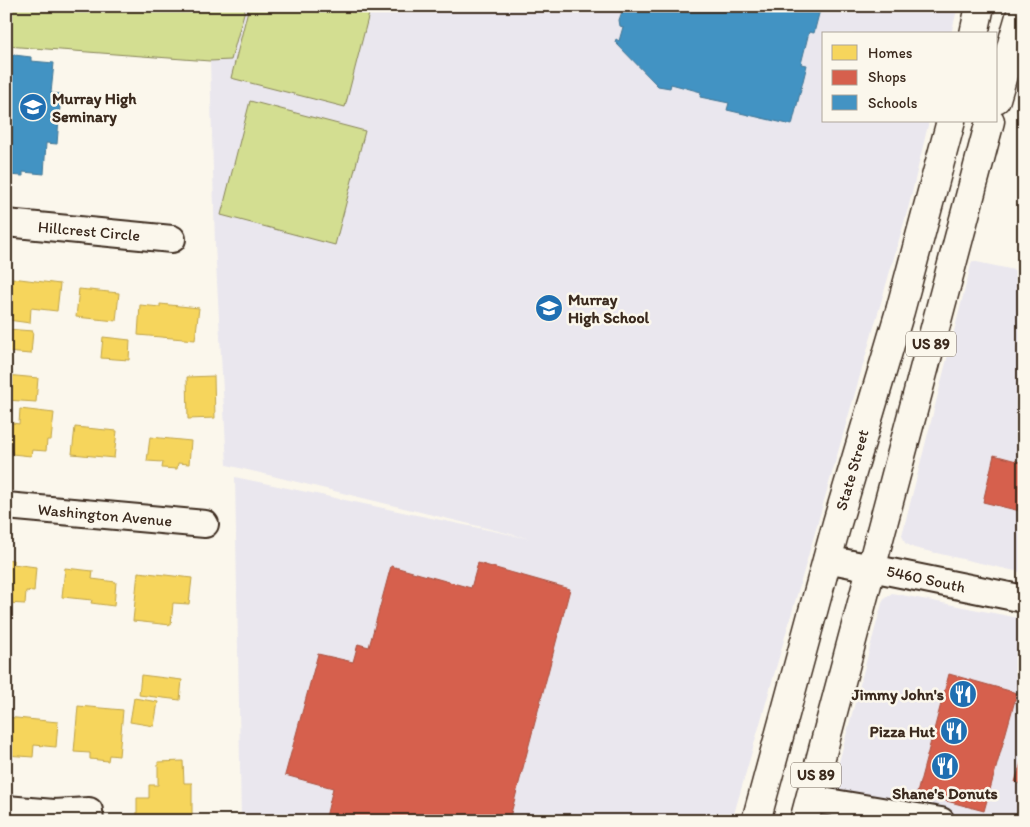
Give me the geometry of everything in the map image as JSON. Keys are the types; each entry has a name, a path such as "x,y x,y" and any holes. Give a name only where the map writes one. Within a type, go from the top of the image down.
{"main road":[{"path":"974,32 980,6"},
{"path":"998,92 1023,6"},
{"name":"State Street","path":"756,821 827,559 952,122"},
{"name":"US 89","path":"807,810 990,122"}],"street":[{"name":"Hillcrest Circle","path":"6,223 172,239"},
{"name":"Washington Avenue","path":"6,506 205,524"},
{"name":"5460 South","path":"827,559 1024,599"},
{"path":"6,809 54,813 89,811 90,821"},
{"path":"807,810 941,821"}],"shaded area":[{"name":"Murray High School","path":"6,6 958,6 952,32 822,32 822,122 929,122 909,205 732,821 241,821 235,477 531,539 227,465 215,245 210,61 6,46"},
{"path":"972,261 1024,272 1024,573 914,548 905,543 902,535"},
{"path":"892,593 1024,619 1024,821 988,816 986,821 823,821 882,603"}],"green space":[{"path":"6,6 246,6 231,60 210,61 6,46"},
{"path":"249,6 371,6 345,107 231,78"},
{"path":"250,101 365,131 335,245 221,215"}],"building: Homes":[{"path":"12,278 60,284 57,311 31,308 30,323 8,320"},
{"path":"79,289 119,293 116,321 76,317"},
{"path":"160,304 199,308 195,340 138,335 140,305 160,307"},
{"path":"6,329 33,331 31,354 6,352"},
{"path":"103,337 130,340 129,360 101,358"},
{"path":"6,375 38,378 36,402 6,400"},
{"path":"214,376 215,418 188,419 187,377"},
{"path":"20,409 54,413 51,440 47,440 46,451 32,450 31,456 12,454 12,451 6,450 6,422 19,424"},
{"path":"75,427 117,431 114,458 72,454"},
{"path":"150,437 191,441 189,464 178,463 177,469 162,468 163,462 147,461"},
{"path":"6,559 13,560 13,564 36,567 34,592 26,591 25,604 6,603"},
{"path":"65,568 93,571 92,579 116,582 114,606 91,603 92,600 62,597"},
{"path":"138,572 192,578 189,604 173,603 171,625 133,621"},
{"path":"141,675 182,680 180,700 139,695"},
{"path":"134,698 158,702 154,726 130,722"},
{"path":"78,706 123,710 119,756 109,755 108,761 90,759 90,753 74,752"},
{"path":"6,717 58,722 56,747 34,745 33,757 6,755"},
{"path":"183,761 184,783 192,783 192,821 137,821 137,798 149,798 149,785 158,785 158,762"}],"building: Shops":[{"path":"994,455 1024,463 1024,512 983,502"},
{"path":"478,563 570,589 509,821 325,821 333,788 285,775 318,654 353,662 358,644 369,647 391,566 471,588"},
{"path":"949,674 1017,693 984,811 917,793"},
{"path":"1024,753 1024,785 1015,782"}],"building: Schools":[{"path":"624,6 821,6 814,33 809,32 801,64 807,65 792,125 727,110 729,103 700,97 701,92 671,84 670,88 658,86 615,42 616,39 619,41 623,27 620,26 619,20"},
{"name":"Murray High Seminary","path":"6,54 31,57 31,61 54,63 51,93 61,94 57,144 46,143 44,174 23,172 23,176 6,175"}],"place":[{"name":"Murray High Seminary","path":"33,107"},
{"name":"Murray High School","path":"549,308"},
{"name":"Jimmy John's","path":"963,694"},
{"name":"Pizza Hut","path":"954,731"},
{"name":"Shane's Donuts","path":"945,766"}]}
